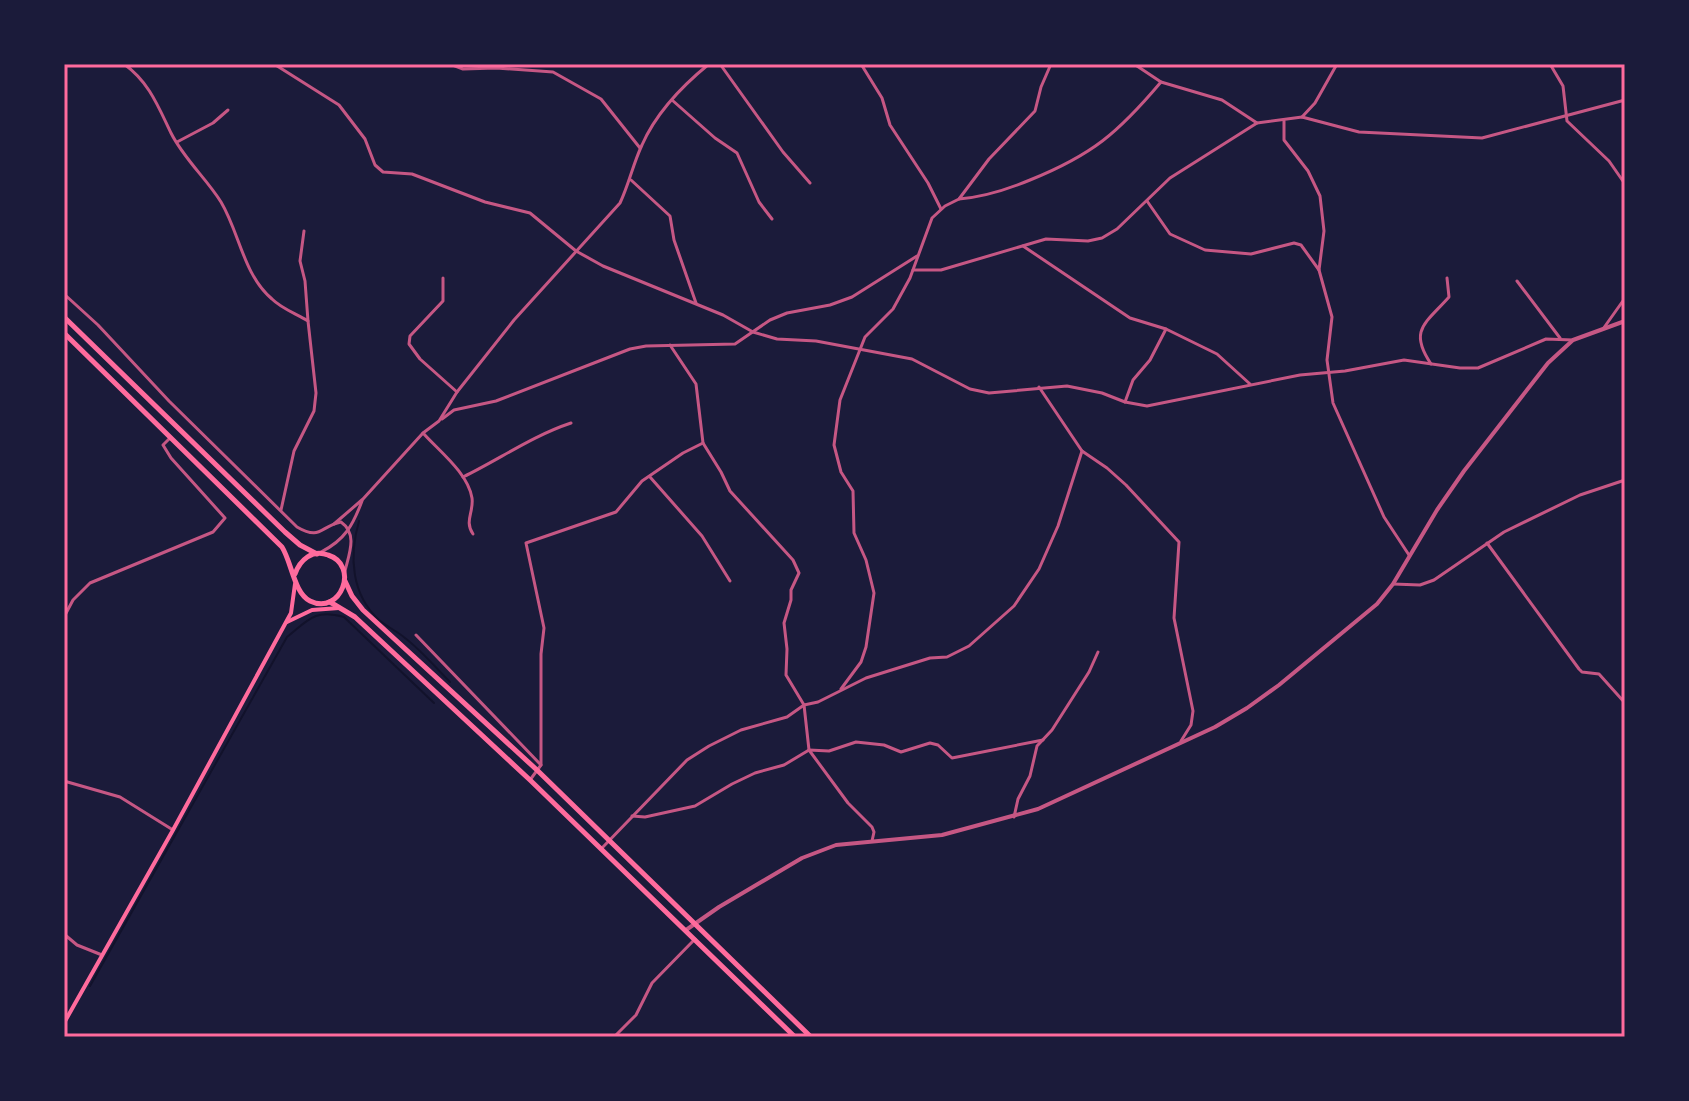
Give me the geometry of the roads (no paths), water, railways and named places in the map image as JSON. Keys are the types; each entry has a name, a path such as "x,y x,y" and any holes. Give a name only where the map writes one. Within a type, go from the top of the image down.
{"main road":[{"path":"64,317 285,532 318,554 332,556 344,572 341,594 285,623"},
{"path":"64,333 282,547 299,591 307,600 329,602 343,609 530,780 795,1037"},
{"path":"64,1023 285,623 294,602 295,577 303,560 318,554"},
{"path":"345,581 363,610 539,768 811,1037"},
{"path":"312,610 343,609"}],"street":[{"path":"124,64 145,84 177,142 221,202 234,225 249,270 260,286 277,304 308,321"},
{"path":"274,64 339,105 365,139 375,165 383,172 412,174 485,202 530,213 576,251 603,266 740,323 753,332 777,339 816,341 912,359 970,389 989,393 1039,387 1081,388 1147,406 1250,384 1404,360 1478,368 1546,339 1573,340"},
{"path":"450,64 463,69 553,72 601,99 640,148"},
{"path":"439,421 457,392 514,320 620,203 631,180 640,148 671,99 709,64"},
{"path":"720,64 783,152 810,183"},
{"path":"861,64 882,98 890,125 941,209"},
{"path":"841,689 861,662 874,602 866,560 854,533 853,491 841,472 834,445 840,400 856,365 859,349 872,329 899,300 932,218 959,199 989,159 1035,111 1051,64"},
{"path":"1134,64 1161,82 1222,100 1257,123"},
{"path":"1302,117 1315,103 1337,64"},
{"path":"1550,64 1563,86 1566,115 1571,126 1609,161 1625,184"},
{"path":"959,199 978,198 1008,189 1081,158 1124,124 1161,82"},
{"path":"671,99 737,153 759,202 772,219"},
{"path":"912,270 941,270 1046,239 1088,241 1102,238 1117,229 1170,178 1257,123 1302,117 1359,132 1482,138 1625,100"},
{"path":"177,142 213,123 228,110"},
{"path":"1284,121 1284,140 1308,171 1320,196 1324,231 1319,270"},
{"path":"631,180 670,216 674,240 697,305"},
{"path":"1147,201 1170,234 1205,250 1251,254 1294,243 1301,245 1319,270 1332,317 1328,371 1338,417 1384,517 1409,555"},
{"path":"281,510 294,451 314,411 316,393 300,261 304,231"},
{"path":"1023,245 1130,318 1166,329 1217,354 1250,384"},
{"path":"64,294 297,527 312,534 325,531 363,499 423,433 454,410 496,401 630,349 735,344 770,320 787,313 830,305 852,297 917,256"},
{"path":"443,278 443,301 410,336 409,344 425,364 457,392"},
{"path":"1431,364 1419,342 1420,333 1449,297 1447,278"},
{"path":"1517,281 1560,338"},
{"path":"1603,329 1625,298"},
{"path":"686,930 802,858 836,845 942,835 1014,817 1038,809 1215,727 1279,685 1377,604 1393,584 1464,471 1548,363 1573,340 1625,321"},
{"path":"1125,402 1133,380 1150,360 1166,329"},
{"path":"670,345 696,384 703,443 730,491 798,569 784,623 786,675 804,705 809,750 848,803 872,827 872,841"},
{"path":"1039,387 1082,451 1126,485 1179,542 1174,618 1193,711 1191,725 1181,741"},
{"path":"463,477 491,464 541,433 571,423"},
{"path":"423,433 463,477 472,498 468,523 473,534"},
{"path":"64,617 73,600 90,583 213,532 222,524 225,518 163,445 171,437"},
{"path":"530,780 539,768 544,628 526,543 616,512 631,492 683,453 703,443"},
{"path":"601,849 687,760 698,753 741,730 787,717 804,705 818,702 841,689 898,667 960,653 1014,606 1044,558 1058,526 1082,451"},
{"path":"650,477 702,536 730,581"},
{"path":"1393,584 1420,585 1434,580 1486,542 1580,495 1625,480"},
{"path":"318,554 335,545 350,530 363,499"},
{"path":"334,524 341,522 350,530 351,541 344,572"},
{"path":"1486,542 1579,669 1599,674 1625,703"},
{"path":"416,635 539,768"},
{"path":"1014,817 1018,799 1030,776 1033,754 1089,672 1098,652"},
{"path":"632,816 645,817 695,806 755,773 784,765 809,750 829,751 856,742 884,745 901,752 930,743 938,745 952,758 1043,740"},
{"path":"64,781 120,797 173,830"},
{"path":"64,934 77,945 102,955"},
{"path":"614,1037 636,1015 652,983 695,939"}],"waterway":[{"path":"359,521 354,561 363,598 379,620 411,643 450,682"},
{"path":"90,986 287,637 301,625 319,615 344,617 434,703"}]}
